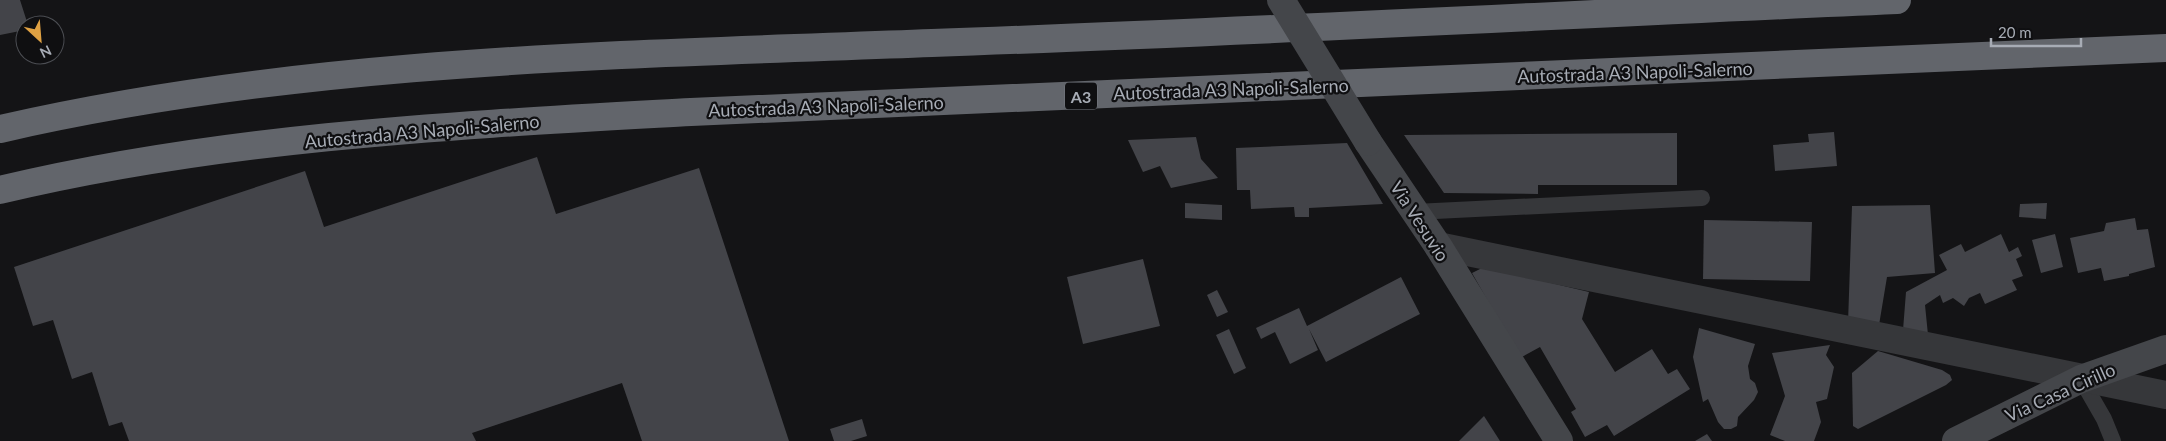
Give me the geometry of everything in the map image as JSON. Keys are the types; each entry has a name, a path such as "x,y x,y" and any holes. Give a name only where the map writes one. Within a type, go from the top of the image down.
{"highway":[{"path":"0,128 106,108 231,88 323,77 570,56 939,43 1897,0"},
{"name":"Autostrada A3 Napoli-Salerno","path":"0,190 42,180 169,158 319,138 449,126 691,112 2166,48"}],"street":[{"name":"Via Vesuvio","path":"1282,0 1368,142 1438,246 1559,441"},
{"path":"1438,246 2166,395"},
{"name":"Via Casa Cirillo","path":"1956,441 2081,379 2166,349"}],"lane":[{"path":"1415,212 1702,198"},
{"path":"2081,379 2104,419 2113,441"}],"building":[{"path":"0,0 20,0 25,15 15,15 15,32 0,35"},
{"path":"1834,132 1837,166 1775,171 1773,145 1809,142 1808,134"},
{"path":"1677,133 1677,185 1538,185 1538,194 1444,193 1404,135"},
{"path":"1196,137 1201,159 1218,178 1171,188 1160,166 1143,172 1128,140"},
{"path":"1347,143 1383,204 1309,208 1309,217 1295,217 1294,207 1251,209 1250,190 1237,190 1236,148"},
{"path":"537,157 556,214 699,168 789,441 642,441 622,383 472,433 476,441 129,441 122,422 109,426 92,372 72,379 53,320 33,326 14,267 305,171 324,227"},
{"path":"1185,203 1222,205 1222,220 1185,218"},
{"path":"2047,203 2046,219 2019,217 2020,204"},
{"path":"1930,205 1935,273 1887,277 1879,325 1848,323 1852,206"},
{"path":"2135,218 2137,230 2148,229 2155,267 2129,274 2129,276 2104,281 2101,268 2078,273 2070,238 2104,231 2106,223"},
{"path":"1704,220 1812,222 1810,281 1703,279"},
{"path":"2001,234 2009,252 2018,247 2022,256 2016,259 2023,276 2012,280 2017,290 1985,304 1980,293 1969,298 1964,306 1953,298 1943,303 1940,295 1925,305 1928,335 1903,330 1906,292 1947,270 1939,255 1961,244 1965,252"},
{"path":"2055,234 2063,267 2041,273 2032,240"},
{"path":"1143,259 1160,326 1083,344 1067,277"},
{"path":"1484,267 1589,292 1582,319 1615,372 1652,349 1668,374 1677,369 1690,389 1614,436 1607,425 1585,437 1571,412 1576,409 1540,347 1520,358 1472,273"},
{"path":"1401,277 1420,314 1326,362 1309,329 1318,350 1290,364 1275,332 1261,339 1256,328 1299,308 1307,326"},
{"path":"1217,290 1228,312 1217,317 1207,295"},
{"path":"1699,328 1755,344 1748,366 1750,379 1755,383 1758,392 1754,400 1738,417 1737,426 1731,429 1724,429 1718,422 1708,399 1703,402 1693,357"},
{"path":"1229,329 1246,368 1234,374 1216,335"},
{"path":"1830,345 1826,355 1834,367 1827,399 1816,402 1821,422 1814,441 1785,441 1770,435 1785,396 1772,353"},
{"path":"1878,351 1942,370 1950,375 1952,380 1946,385 1858,429 1853,426 1852,373"},
{"path":"1484,416 1500,441 1459,441"},
{"path":"862,419 867,436 851,441 834,441 830,429"},
{"path":"1707,434 1712,441 1695,441"}]}
